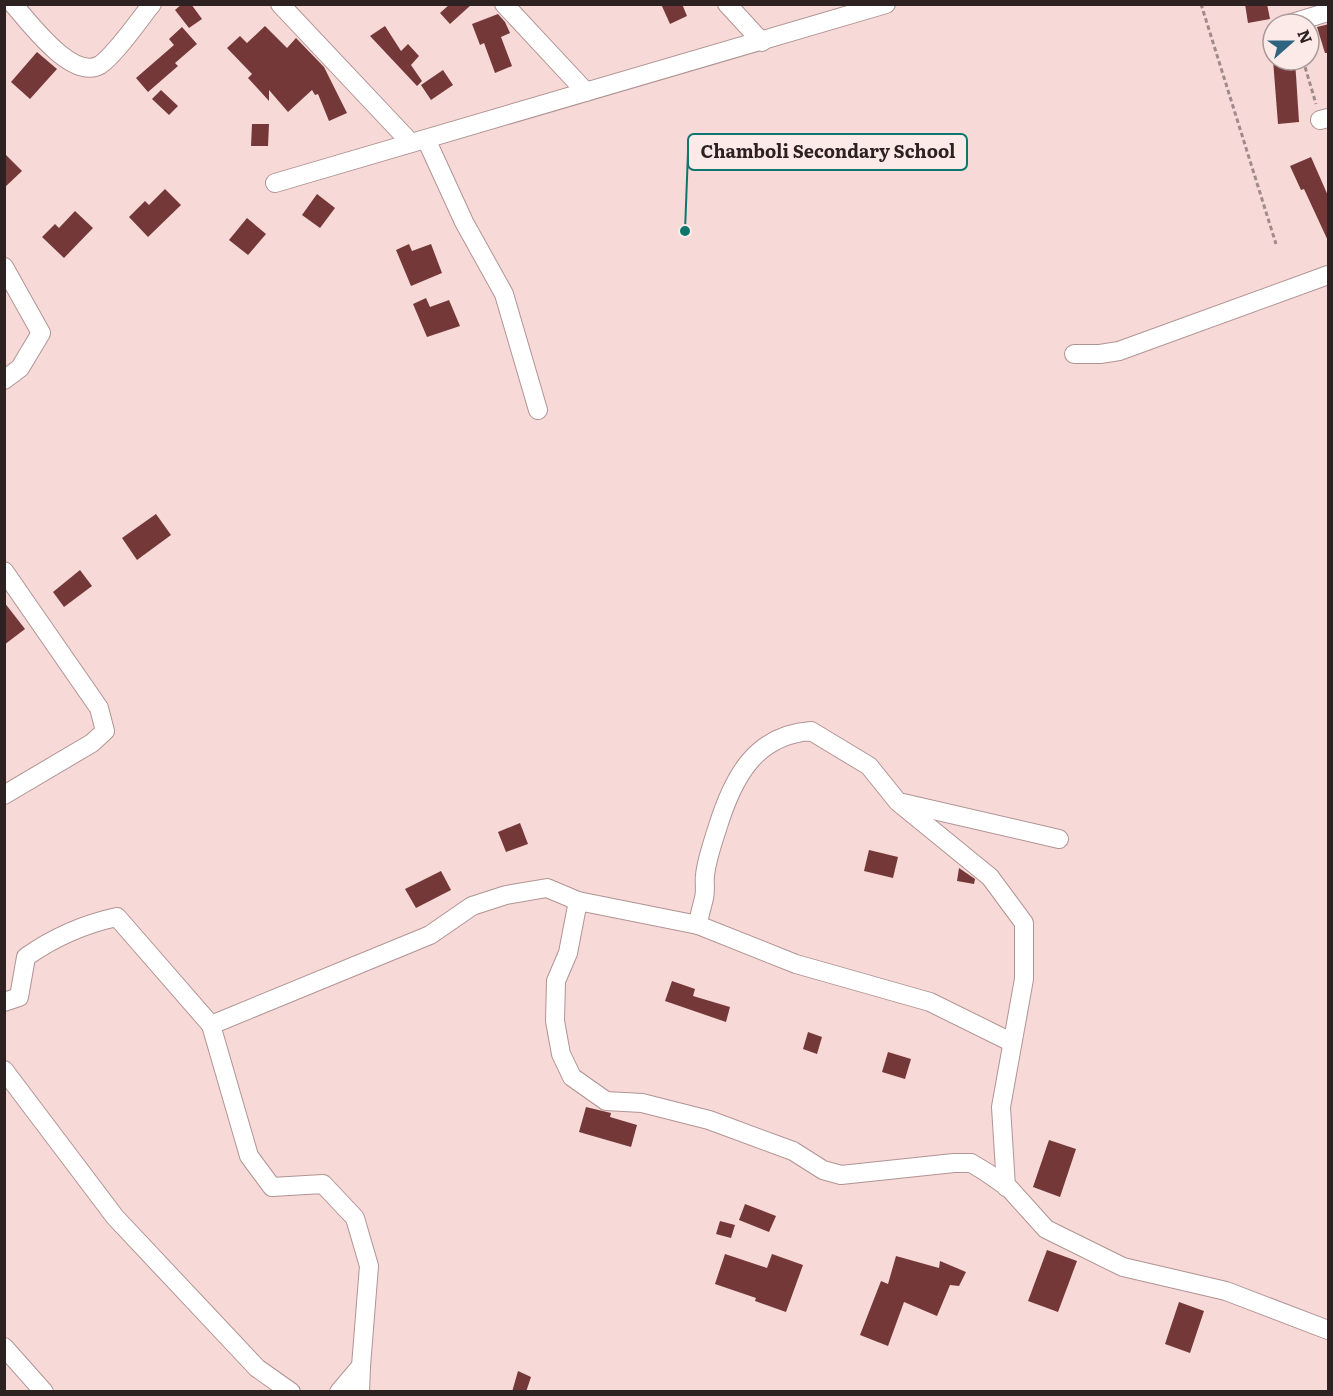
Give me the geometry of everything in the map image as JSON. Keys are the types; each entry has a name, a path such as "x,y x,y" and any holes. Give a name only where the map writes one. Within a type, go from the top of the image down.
{"street":[{"path":"13,4 57,52 73,64 85,68 99,65 152,4"},
{"path":"280,4 419,141 504,294 538,410"},
{"path":"504,4 586,92"},
{"path":"727,4 762,42"},
{"path":"275,183 886,4"},
{"path":"4,267 41,333 20,368 4,380"},
{"path":"1074,354 1100,354 1128,348 1329,276"},
{"path":"4,571 99,708 105,731 92,742 4,795"},
{"path":"698,925 705,896 706,867 724,808 745,765 760,749 781,737 811,731 868,766 898,802 990,877 1024,923 1024,979 1001,1107 1006,1187"},
{"path":"898,802 1059,839"},
{"path":"211,1025 430,935 472,906 506,895 547,888 578,901 698,925 795,964 930,1002 1011,1042"},
{"path":"578,901 568,953 556,981 555,1021 561,1054 572,1077 606,1101 642,1103 709,1120 793,1151 823,1170 841,1175 971,1163 1006,1187 1046,1228 1123,1267 1226,1291 1329,1330"},
{"path":"4,1002 19,997 26,957 46,943 84,926 117,917 211,1025 249,1156 272,1187 324,1184 355,1218 369,1266 360,1392"},
{"path":"4,1070 115,1217 257,1368 291,1392"},
{"path":"4,1347 44,1392"},
{"path":"339,1392 361,1366"}],"path":[{"path":"1201,4 1276,244"},
{"path":"1307,72 1324,119"}],"building":[{"path":"182,4 191,4 202,19 189,28 175,10"},
{"path":"450,4 472,4 450,24 440,13"},
{"path":"661,4 682,4 687,16 670,24"},
{"path":"1245,4 1267,4 1269,12 1261,12 1261,21 1248,23"},
{"path":"498,14 510,33 501,37 512,66 495,73 484,43 480,45 472,24"},
{"path":"1329,24 1329,53 1325,53 1321,40 1321,26"},
{"path":"265,26 287,48 296,38 324,67 347,113 329,121 318,94 315,95 312,90 288,112 269,90 269,101 248,78 252,74 227,48 240,36 247,43"},
{"path":"385,26 401,51 408,44 419,56 411,65 422,81 417,86 370,36"},
{"path":"182,27 197,44 175,63 178,66 148,92 136,78 174,45 169,39"},
{"path":"37,52 57,69 30,99 11,82"},
{"path":"443,70 453,85 431,100 421,85"},
{"path":"1274,72 1296,72 1299,122 1278,124"},
{"path":"161,90 178,106 169,115 152,99"},
{"path":"252,124 269,124 268,146 251,146"},
{"path":"4,153 22,171 4,188"},
{"path":"1311,157 1329,198 1329,243 1304,189 1301,190 1290,166"},
{"path":"165,189 181,205 148,237 129,217 145,201 149,205"},
{"path":"317,194 335,208 320,228 302,215"},
{"path":"75,211 93,228 64,258 42,237 55,224 59,228"},
{"path":"247,218 266,234 248,255 229,240"},
{"path":"409,244 412,251 431,244 442,273 411,286 396,250"},
{"path":"426,298 430,307 449,300 460,326 427,337 413,304"},
{"path":"156,514 171,535 137,560 122,538"},
{"path":"80,570 92,586 64,607 53,592"},
{"path":"4,602 25,629 4,645"},
{"path":"520,823 528,844 506,852 498,832"},
{"path":"869,850 898,857 893,878 864,871"},
{"path":"959,868 975,879 974,884 957,881"},
{"path":"441,871 451,890 416,908 405,889"},
{"path":"672,981 695,989 693,996 730,1007 726,1022 665,1001"},
{"path":"808,1032 822,1037 817,1054 803,1049"},
{"path":"888,1052 911,1059 905,1079 882,1072"},
{"path":"586,1107 611,1113 610,1117 637,1125 631,1147 579,1132"},
{"path":"1049,1140 1076,1149 1060,1197 1033,1187"},
{"path":"745,1204 776,1216 769,1232 739,1220"},
{"path":"720,1221 735,1225 731,1238 716,1234"},
{"path":"1047,1250 1077,1261 1058,1312 1028,1301"},
{"path":"725,1254 767,1268 772,1254 803,1265 786,1312 755,1301 756,1298 715,1284"},
{"path":"896,1256 939,1268 940,1261 966,1272 959,1286 950,1285 937,1316 904,1302 888,1346 860,1335 881,1281 888,1284"},
{"path":"1179,1302 1204,1311 1190,1353 1165,1344"},
{"path":"518,1371 531,1377 526,1392 512,1392"}],"place":[{"name":"Chamboli Secondary School","path":"685,231"}]}
